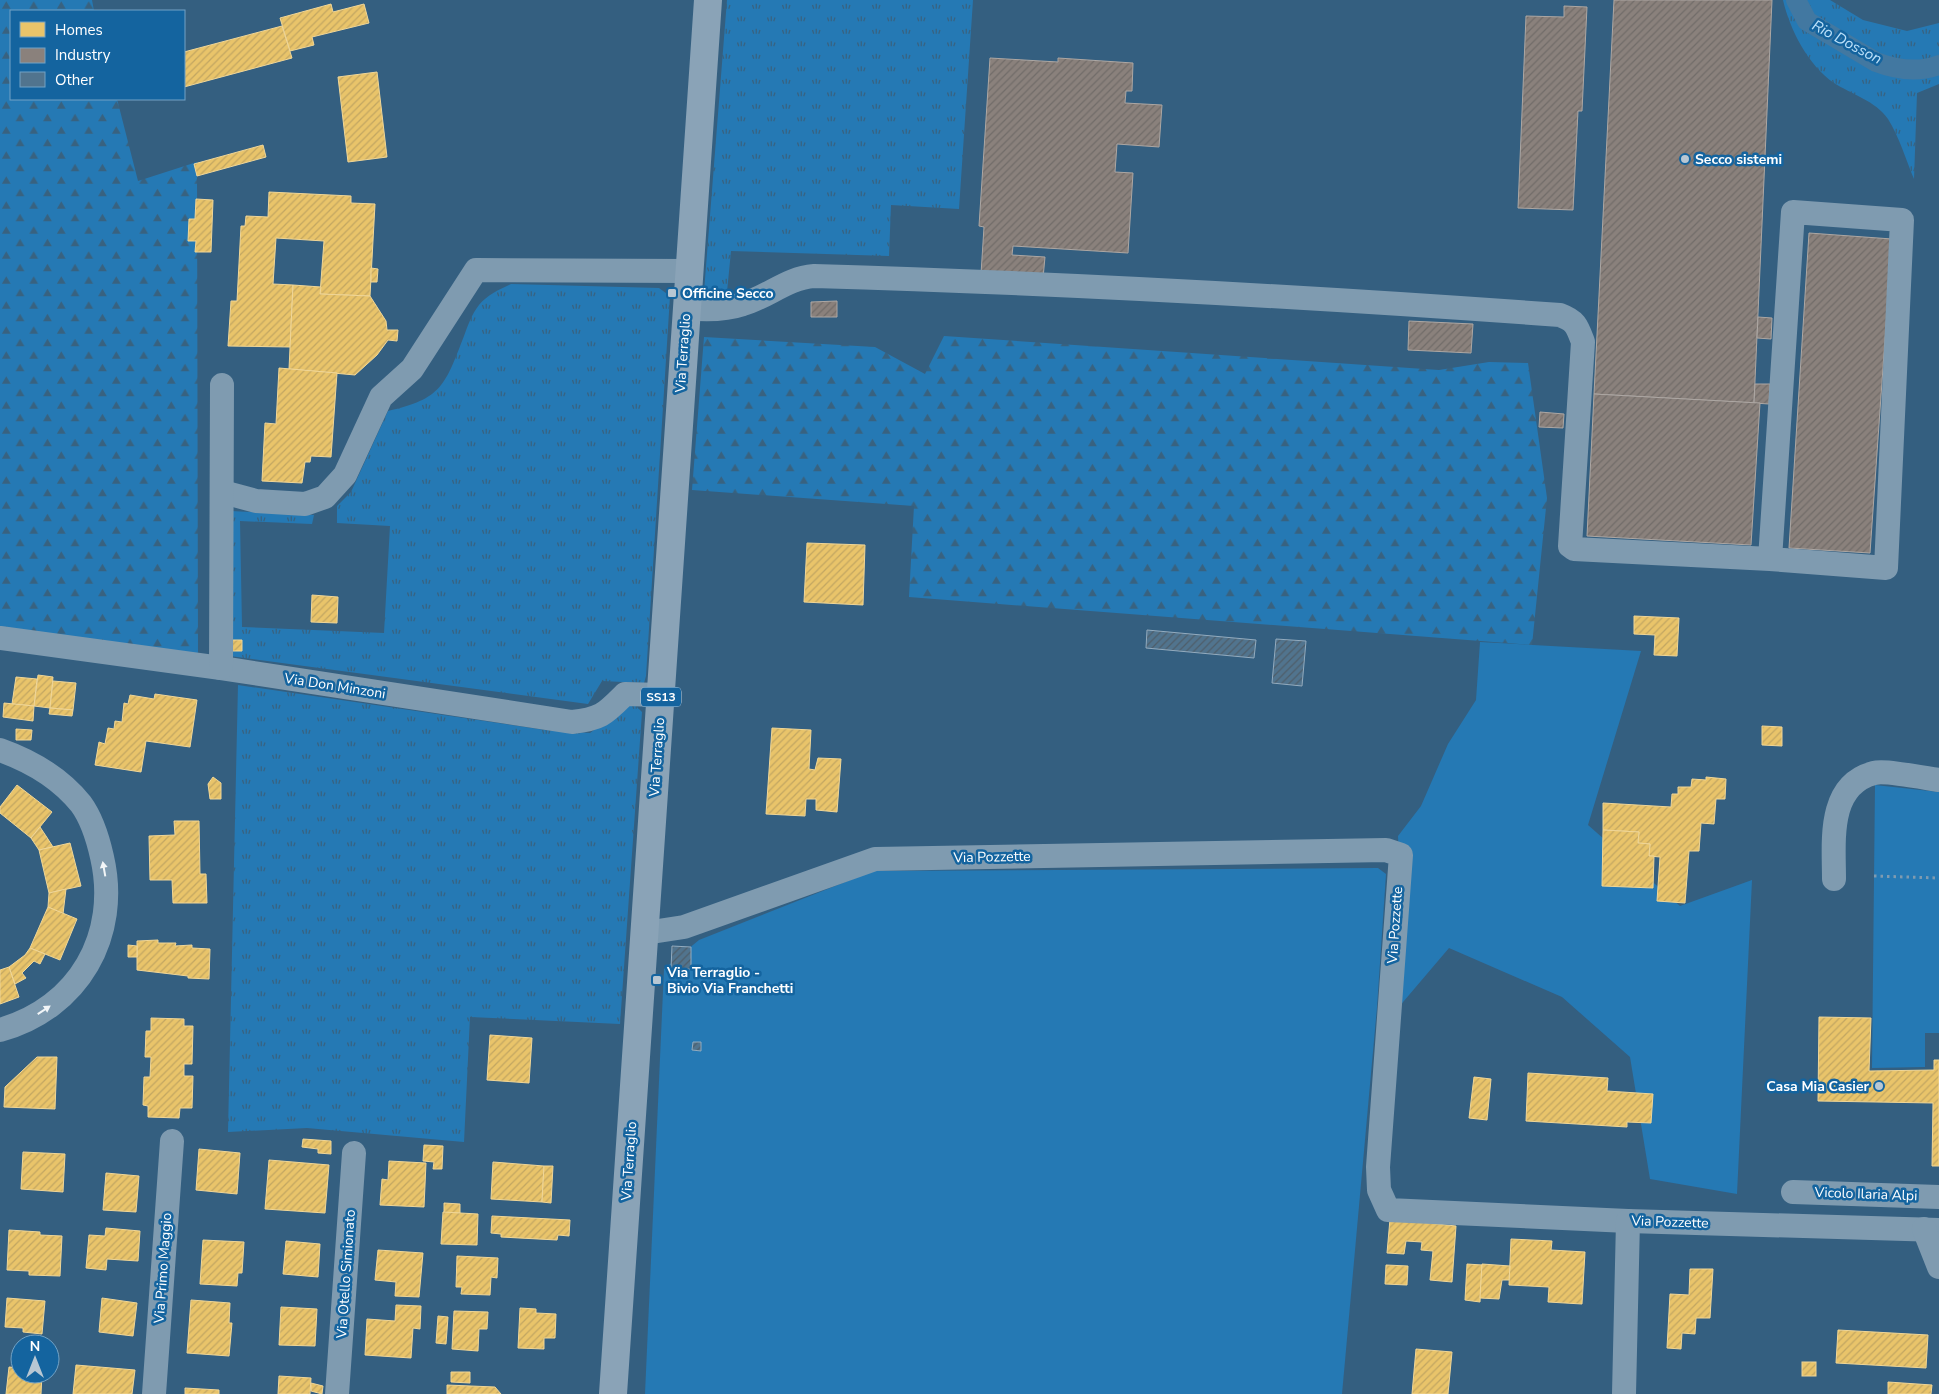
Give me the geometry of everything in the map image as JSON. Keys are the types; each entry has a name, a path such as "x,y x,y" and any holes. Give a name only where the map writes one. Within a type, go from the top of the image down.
{"main road":[{"name":"Via Terraglio","path":"613,1394 688,271 708,0"}],"street":[{"path":"686,308 708,310 745,304 793,280 814,276 980,280 1289,296 1560,314 1572,319 1578,328 1583,342 1570,546 1574,549 1770,559 1886,568 1902,220 1793,212 1770,559"},
{"path":"223,492 256,501 305,504 325,497 345,476 381,397 412,369 476,270 688,271"},
{"path":"221,668 222,385"},
{"name":"Via Don Minzoni","path":"0,638 221,668 572,722 588,720 605,714 625,694 661,695"},
{"path":"0,750 22,758 41,769 81,805 99,842 106,873 107,902 102,933 91,959 75,983 57,1002 30,1019 0,1030"},
{"path":"1834,879 1834,834 1838,807 1849,786 1875,772 1939,780"},
{"name":"Via Pozzette","path":"645,933 684,927 875,860 1386,850 1400,855 1378,1167 1378,1190 1388,1210 1628,1221 1932,1230"},
{"name":"Via Primo Maggio","path":"154,1394 172,1141"},
{"name":"Via Otello Simionato","path":"337,1394 354,1153"},
{"name":"Vicolo Ilaria Alpi","path":"1793,1192 1939,1196"},
{"path":"1624,1394 1628,1221"},
{"path":"1932,1230 1939,1267"}],"path":[{"path":"1874,876 1939,878"}],"green space":[{"path":"0,0 92,0 94,10 10,10 10,100 117,100 138,181 197,162 198,656 0,628"},
{"path":"727,0 973,0 959,209 891,205 889,256 731,251 727,292 704,292"},
{"path":"1783,0 1830,0 1863,20 1907,31 1939,23 1939,84 1917,93 1914,179 1899,140 1888,119 1877,107 1834,83 1816,67 1795,35"},
{"path":"511,284 659,288 670,296 646,676 644,683 602,681 588,704 230,656 230,511 314,515 312,524 240,521 242,627 384,633 390,526 337,523 337,506 351,492 388,411 420,401 431,395 439,387 452,367 477,308 490,295"},
{"path":"944,336 1439,370 1489,362 1528,363 1547,498 1532,645 909,597 914,506 692,490 704,337 875,347 925,374"},
{"path":"1480,642 1641,651 1588,825 1680,906 1752,880 1737,1194 1650,1179 1630,1057 1562,997 1449,948 1392,1015 1401,898 1398,836 1421,806 1448,744 1476,700"},
{"path":"238,685 545,730 590,733 626,706 636,706 642,712 620,1024 470,1017 464,1142 307,1128 228,1132"},
{"path":"1875,785 1939,792 1939,1033 1925,1033 1925,1067 1872,1068"},
{"path":"1378,868 1386,874 1377,1007 1342,1394 645,1394 664,969 699,940 873,871"}],"building: Homes":[{"path":"331,4 333,12 364,4 369,23 312,37 314,45 290,51 280,18"},
{"path":"282,26 292,58 185,87 185,52"},
{"path":"377,72 387,157 348,162 338,77"},
{"path":"263,145 266,157 197,176 194,164"},
{"path":"269,192 351,196 351,203 375,204 370,296 320,294 324,241 276,238 273,284 293,285 290,347 228,346 231,301 237,301 241,226 245,226 246,216 268,217"},
{"path":"196,199 213,200 211,252 195,252 196,241 188,241 189,219 195,219"},
{"path":"371,268 378,269 377,282 371,282"},
{"path":"293,285 321,287 320,294 370,296 386,321 387,330 398,330 397,341 388,340 377,355 355,375 289,369"},
{"path":"279,368 337,373 331,457 311,456 310,462 305,462 302,483 262,481 265,423 276,424"},
{"path":"807,543 865,545 863,605 804,602"},
{"path":"312,595 338,597 337,623 311,622"},
{"path":"1634,616 1679,618 1677,656 1654,655 1655,635 1634,634"},
{"path":"231,640 242,640 242,651 230,651"},
{"path":"38,675 53,677 50,708 34,706"},
{"path":"16,677 37,679 34,706 12,704"},
{"path":"53,681 76,683 73,710 50,708"},
{"path":"155,694 197,700 190,747 146,741 141,772 95,765 99,742 105,744 108,728 114,729 115,721 122,722 124,703 128,704 130,695 154,699"},
{"path":"4,703 34,706 33,721 3,717"},
{"path":"50,708 73,710 72,716 49,714"},
{"path":"1762,726 1782,727 1782,746 1762,745"},
{"path":"772,728 811,730 809,769 815,770 818,758 841,759 837,812 816,810 816,799 806,799 805,816 766,814"},
{"path":"16,729 32,730 31,740 16,740"},
{"path":"213,777 221,783 221,799 210,799 208,784"},
{"path":"1706,777 1726,779 1725,799 1716,799 1714,824 1701,823 1699,851 1689,851 1685,903 1657,901 1660,857 1649,856 1650,844 1638,843 1639,832 1603,830 1603,803 1671,807 1672,794 1678,794 1678,787 1691,787 1692,779 1706,780"},
{"path":"17,785 52,812 31,838 0,813 0,807"},
{"path":"174,821 199,821 200,874 206,874 207,903 173,903 172,880 150,880 149,836 175,835"},
{"path":"40,827 53,847 39,850 31,838"},
{"path":"1603,830 1639,832 1638,843 1650,844 1649,856 1654,856 1653,888 1602,886"},
{"path":"70,843 81,886 49,893 39,850"},
{"path":"66,889 63,914 48,907 49,893"},
{"path":"48,907 77,919 60,960 30,948"},
{"path":"158,940 158,943 176,943 175,946 192,945 192,948 210,949 209,979 188,978 188,976 137,970 137,941"},
{"path":"128,945 137,946 137,957 128,957"},
{"path":"30,948 45,954 40,964 34,961 22,973 26,978 15,984 9,967 25,955"},
{"path":"9,967 19,997 0,1004 0,970"},
{"name":"Casa Mia Casier","path":"1819,1017 1871,1018 1869,1071 1934,1070 1934,1060 1939,1060 1939,1166 1932,1166 1933,1103 1818,1101"},
{"path":"151,1018 184,1019 184,1026 193,1026 192,1064 184,1064 184,1076 193,1076 192,1108 180,1108 179,1118 148,1117 148,1106 143,1105 144,1077 150,1077 151,1057 145,1057 146,1031 151,1031"},
{"path":"490,1035 532,1038 529,1083 487,1080"},
{"path":"37,1057 57,1057 55,1109 4,1107 5,1087"},
{"path":"1528,1073 1608,1078 1607,1091 1653,1094 1651,1123 1627,1122 1627,1127 1526,1121"},
{"path":"1474,1077 1491,1079 1487,1120 1469,1118"},
{"path":"303,1139 331,1141 331,1154 318,1153 318,1149 302,1147"},
{"path":"424,1145 443,1146 442,1169 433,1169 434,1162 423,1161"},
{"path":"199,1149 240,1153 237,1194 196,1190"},
{"path":"23,1152 65,1154 63,1192 21,1189"},
{"path":"269,1160 329,1165 325,1213 265,1209"},
{"path":"389,1161 426,1163 424,1207 380,1205 382,1179 388,1180"},
{"path":"493,1162 544,1166 542,1202 491,1199"},
{"path":"544,1166 553,1166 551,1203 542,1202"},
{"path":"106,1173 139,1176 136,1212 103,1210"},
{"path":"444,1203 460,1204 460,1213 444,1213"},
{"path":"443,1212 478,1214 477,1245 441,1244"},
{"path":"492,1216 570,1220 569,1236 558,1235 557,1240 501,1237 501,1234 491,1233"},
{"path":"1390,1219 1456,1226 1452,1282 1430,1280 1433,1251 1421,1250 1422,1242 1406,1241 1404,1254 1387,1253"},
{"path":"106,1228 140,1231 138,1261 107,1259 106,1270 86,1268 89,1235 105,1236"},
{"path":"9,1230 62,1236 60,1276 29,1275 29,1271 7,1270"},
{"path":"1511,1239 1552,1241 1551,1250 1585,1252 1582,1304 1548,1302 1549,1287 1509,1285"},
{"path":"203,1240 244,1242 242,1273 238,1273 237,1286 200,1284"},
{"path":"286,1241 320,1244 318,1277 283,1274"},
{"path":"378,1250 423,1253 419,1297 395,1296 396,1282 375,1280"},
{"path":"457,1256 498,1258 497,1278 491,1277 490,1295 461,1294 462,1287 456,1287"},
{"path":"1467,1264 1482,1265 1480,1302 1465,1300"},
{"path":"1482,1264 1510,1266 1509,1280 1502,1280 1499,1299 1480,1298"},
{"path":"1386,1265 1408,1266 1407,1285 1385,1284"},
{"path":"1690,1269 1713,1269 1710,1318 1696,1318 1695,1334 1682,1333 1681,1349 1667,1348 1670,1294 1689,1295"},
{"path":"7,1298 45,1301 42,1334 23,1332 23,1328 5,1327"},
{"path":"102,1298 137,1303 133,1336 99,1332"},
{"path":"191,1300 230,1303 229,1323 232,1323 229,1356 187,1353"},
{"path":"396,1305 421,1306 420,1329 413,1328 411,1358 365,1355 367,1319 395,1321"},
{"path":"281,1307 317,1309 315,1346 279,1345"},
{"path":"520,1308 536,1309 536,1313 556,1314 555,1338 544,1338 544,1349 518,1348"},
{"path":"454,1311 488,1312 487,1329 479,1329 478,1351 452,1349"},
{"path":"438,1316 448,1317 446,1344 436,1343"},
{"path":"1838,1330 1928,1335 1926,1368 1836,1363"},
{"path":"1416,1349 1452,1352 1448,1394 1412,1394"},
{"path":"1802,1362 1816,1362 1816,1376 1802,1376"},
{"path":"76,1365 135,1370 132,1394 73,1394"},
{"path":"9,1367 10,1384 42,1384 41,1394 6,1394"},
{"path":"451,1372 470,1372 470,1383 451,1382"},
{"path":"279,1376 311,1378 310,1394 278,1394"},
{"path":"1888,1382 1932,1385 1931,1394 1888,1394"},
{"path":"311,1383 323,1386 322,1394 311,1391"},
{"path":"447,1385 495,1387 501,1394 447,1394"},
{"path":"185,1388 219,1390 219,1394 185,1394"}],"building: Industry":[{"name":"Secco sistemi","path":"1614,0 1772,0 1754,403 1594,394"},
{"path":"1564,6 1587,7 1582,111 1578,111 1573,210 1518,208 1526,16 1564,17"},
{"path":"990,58 1058,62 1058,58 1133,63 1132,91 1126,91 1125,103 1162,105 1159,147 1117,144 1115,172 1133,173 1128,253 1013,246 1012,255 1045,257 1043,278 981,274 984,227 979,226"},
{"path":"1809,233 1892,239 1870,553 1789,548"},
{"path":"837,301 837,317 811,317 811,302"},
{"path":"1758,317 1772,318 1771,339 1757,338"},
{"path":"1409,321 1473,324 1471,353 1408,350"},
{"path":"1755,384 1770,384 1769,404 1754,403"},
{"path":"1594,394 1760,403 1751,545 1587,536"},
{"path":"1540,412 1564,414 1563,428 1539,427"}],"building: Other":[{"path":"1147,630 1256,640 1254,658 1146,648"},
{"path":"1276,639 1306,641 1302,686 1272,683"},
{"path":"672,946 691,947 691,969 671,969"},
{"path":"693,1042 701,1042 701,1051 692,1050"}],"waterway":[{"name":"Rio Dosson","path":"1796,0 1807,21 1876,62 1908,70 1939,65"}],"place":[{"name":"Secco sistemi","path":"1685,159"},
{"name":"Officine Secco","path":"672,293"},
{"name":"Via Terraglio - Bivio Via Franchetti","path":"657,980"},
{"name":"Casa Mia Casier","path":"1879,1086"}]}
